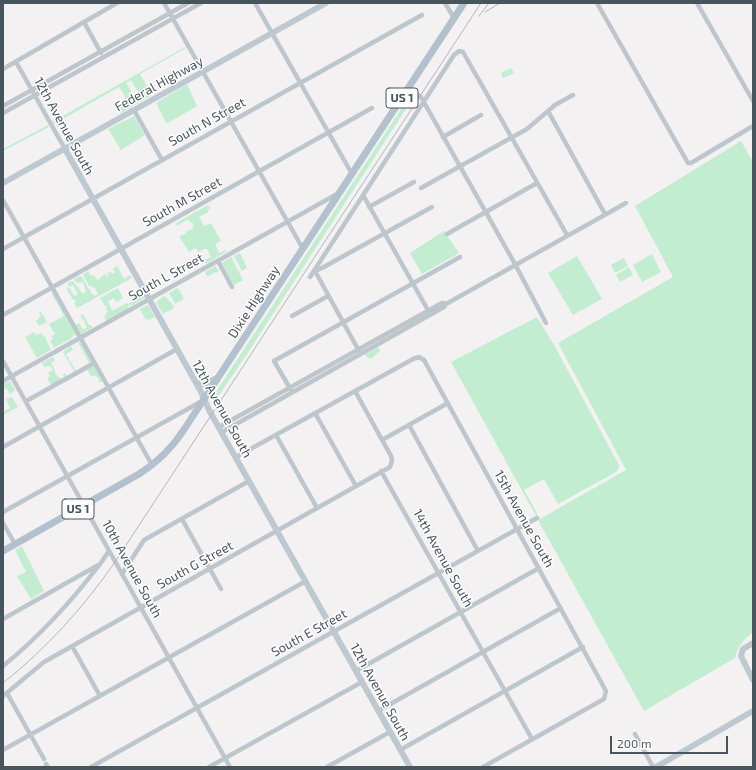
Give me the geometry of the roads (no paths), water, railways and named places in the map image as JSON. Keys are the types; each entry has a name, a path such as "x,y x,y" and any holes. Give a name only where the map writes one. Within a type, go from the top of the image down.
{"main road":[{"name":"Dixie Highway","path":"3,551 133,478 152,465 177,440 464,3"}],"street":[{"path":"3,69 117,3"},
{"path":"164,3 303,249"},
{"path":"3,106 188,3"},
{"path":"3,114 201,3"},
{"path":"255,3 352,174"},
{"name":"Federal Highway","path":"3,183 326,3"},
{"path":"445,3 454,18"},
{"path":"597,3 686,161 691,163 753,126"},
{"path":"697,3 753,101"},
{"name":"South N Street","path":"3,249 422,15"},
{"path":"84,22 104,58"},
{"path":"310,277 315,271 317,264 454,55 459,51 463,52 567,236"},
{"name":"12th Avenue South","path":"16,62 148,300 196,383 220,430 410,767"},
{"path":"408,88 418,95 424,102 515,264 546,323"},
{"path":"421,188 532,126 555,105 573,95"},
{"name":"South M Street","path":"3,315 372,108"},
{"path":"134,110 162,160"},
{"path":"548,111 605,214"},
{"path":"443,137 481,115"},
{"path":"370,207 414,182"},
{"path":"447,234 537,183"},
{"name":"South L Street","path":"3,381 340,193"},
{"path":"363,195 429,313"},
{"path":"3,200 152,465"},
{"path":"220,430 429,313 444,307 446,304 515,264 626,203"},
{"path":"315,271 432,207"},
{"path":"291,390 274,361 460,257"},
{"path":"218,261 232,287"},
{"path":"315,271 360,352"},
{"path":"292,316 328,296"},
{"path":"3,447 177,349"},
{"name":"15th Avenue South","path":"354,391 413,358 424,360 605,688 606,694 604,698 532,739"},
{"name":"10th Avenue South","path":"3,362 230,767"},
{"path":"28,400 91,365"},
{"path":"196,383 204,384 219,378"},
{"path":"236,457 354,391 391,456 392,461 390,466 382,472"},
{"path":"3,512 204,399"},
{"path":"382,440 448,403"},
{"path":"315,413 356,486"},
{"path":"409,425 478,551"},
{"path":"276,435 317,508"},
{"name":"South G Street","path":"5,694 44,662 382,472"},
{"name":"14th Avenue South","path":"382,472 532,739"},
{"path":"122,574 144,540 249,481"},
{"name":"South E Street","path":"91,767 537,518"},
{"path":"182,519 221,589"},
{"path":"3,523 15,544"},
{"path":"3,666 28,645 56,618 109,551"},
{"path":"3,619 100,564"},
{"path":"356,671 539,568"},
{"path":"3,750 306,581"},
{"path":"378,710 561,608"},
{"path":"753,643 743,649 741,654 753,680"},
{"path":"72,646 100,696"},
{"path":"400,750 583,647"},
{"path":"209,767 362,682"},
{"path":"5,694 31,735 46,763"},
{"path":"635,734 654,767 753,711"},
{"path":"327,767 390,732"},
{"path":"483,767 532,739"}],"railway":[{"path":"3,683 35,656 64,627 115,562 481,3"},
{"path":"479,16 489,3"},
{"path":"485,12 500,3"}]}
